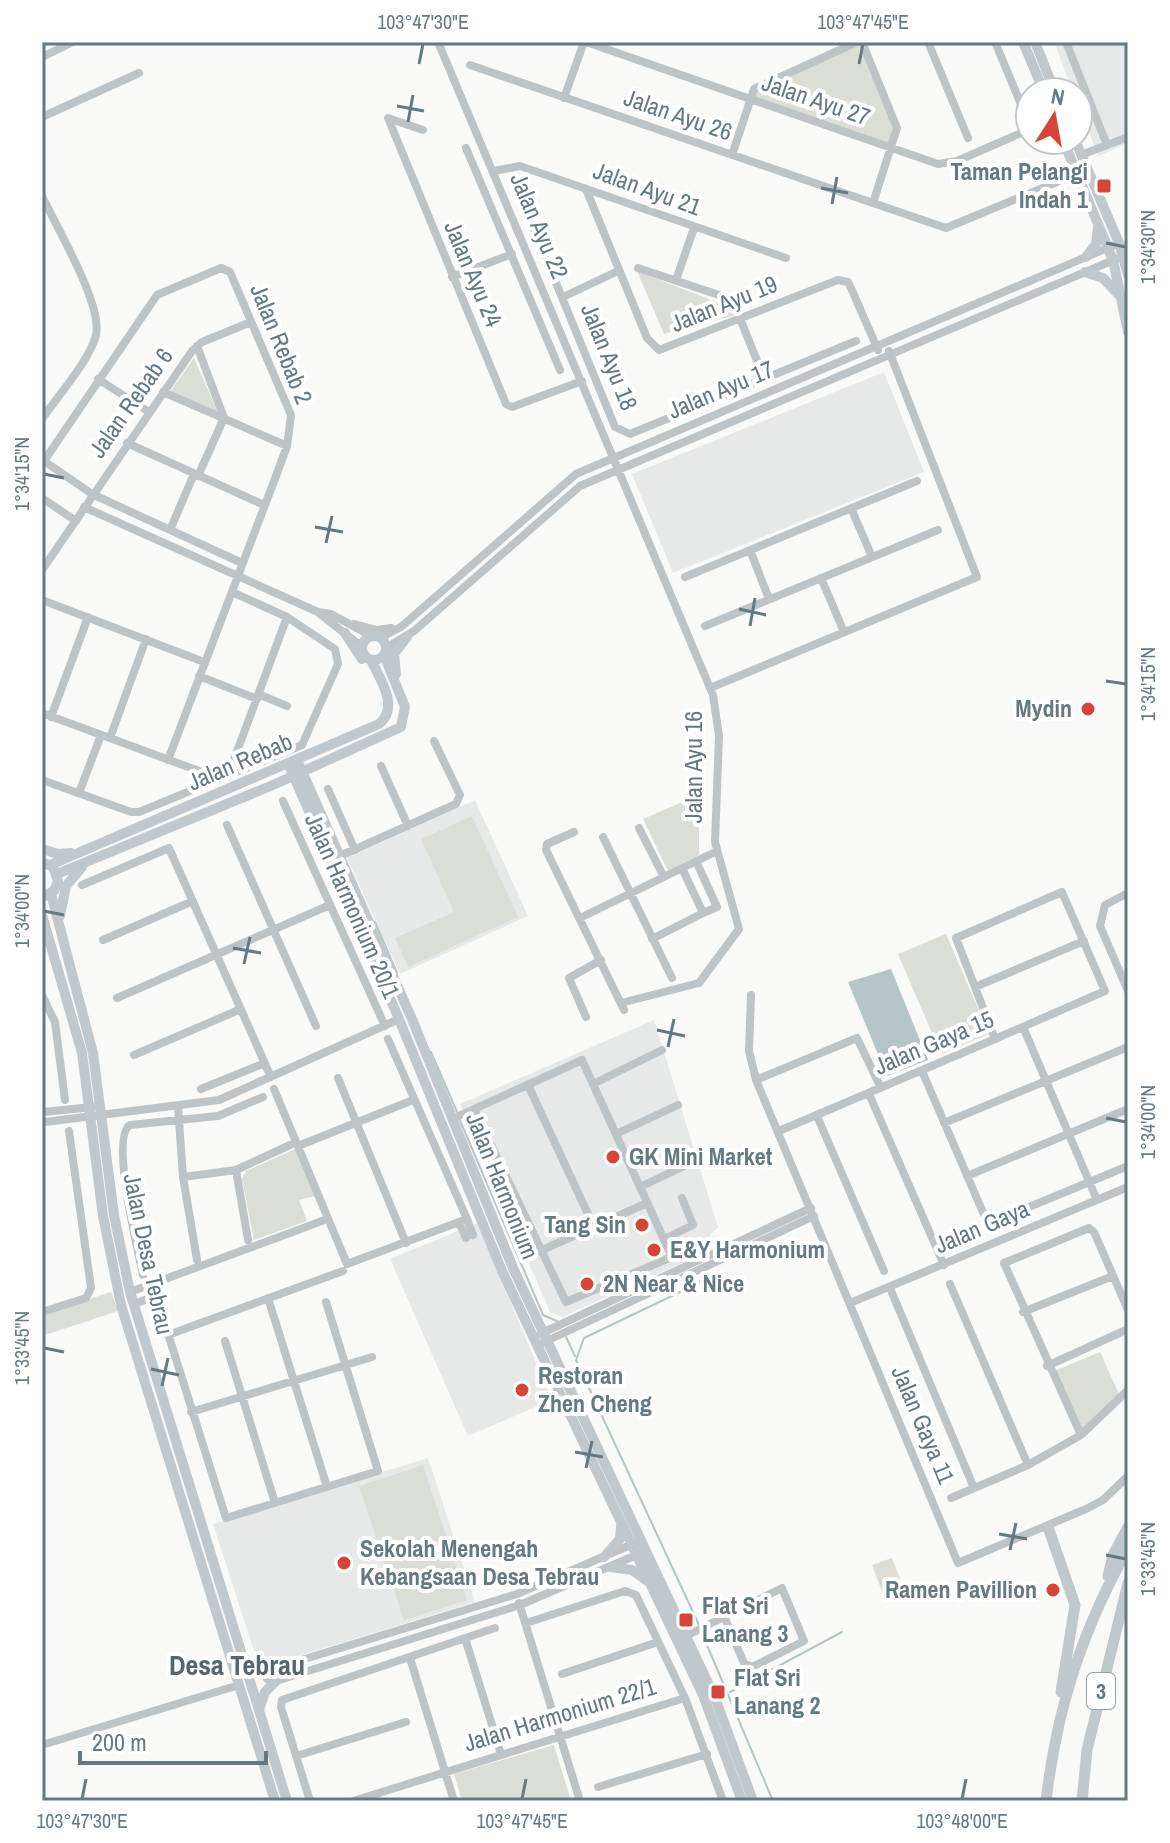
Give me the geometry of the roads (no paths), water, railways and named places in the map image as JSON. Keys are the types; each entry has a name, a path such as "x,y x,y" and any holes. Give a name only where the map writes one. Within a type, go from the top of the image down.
{"highway":[{"path":"1048,1527 1075,1605 1061,1683 1060,1708"},
{"path":"1104,1592 1113,1555 1128,1527"},
{"name":"3","path":"1046,1801 1060,1708 1104,1592 1128,1548"},
{"name":"3","path":"1082,1801 1087,1750 1128,1583"}],"main road":[{"path":"1023,42 1037,76"},
{"path":"1035,42 1049,76"},
{"path":"1069,156 1098,224 1113,245"},
{"path":"1073,166 1078,156"},
{"path":"1081,156 1118,258 1128,275"},
{"path":"1086,257 1096,244 1098,224"},
{"path":"1118,258 1120,296 1128,332"},
{"path":"1085,272 1103,278 1120,296"},
{"path":"347,629 382,682"},
{"path":"396,682 394,654 404,632"},
{"path":"362,647 380,645"},
{"path":"371,660 380,645"},
{"name":"Jalan Rebab","path":"50,867 273,785 401,727 405,707 380,645"},
{"name":"Jalan Rebab","path":"84,857 384,720 389,706 382,682 362,647"},
{"name":"Jalan Harmonium","path":"293,761 340,856 454,1118 541,1338 621,1524 638,1548 648,1581 703,1695 742,1801"},
{"path":"273,785 282,784 306,791 311,775 321,764"},
{"name":"Jalan Harmonium","path":"306,791 486,1230 541,1338 638,1548 686,1636 715,1698 753,1801"},
{"path":"42,849 84,857 66,886 60,923"},
{"path":"46,896 58,885 50,867"},
{"name":"Jalan Desa Tebrau","path":"46,896 60,923 87,1021 103,1216 121,1305 275,1801"},
{"name":"Jalan Desa Tebrau","path":"42,915 77,1027 132,1298 287,1801"},
{"path":"621,1524 620,1539 608,1562 632,1570 648,1581"},
{"path":"239,1652 252,1666 272,1669"},
{"path":"259,1712 265,1692 276,1681"}],"street":[{"path":"42,57 73,42"},
{"name":"Jalan Ayu 22","path":"438,42 620,470"},
{"path":"564,98 585,42"},
{"name":"Jalan Ayu 27","path":"585,42 945,165 1014,136"},
{"path":"732,155 751,98 760,85 860,42 897,128 873,203"},
{"path":"928,42 968,138"},
{"path":"995,42 1014,88"},
{"path":"1066,42 1107,145"},
{"name":"Jalan Ayu 26","path":"470,65 946,228 1057,182"},
{"path":"42,117 139,73"},
{"name":"Jalan Ayu 24","path":"423,130 388,118 506,404 512,407 582,381"},
{"path":"1094,150 1128,137"},
{"path":"466,148 560,370"},
{"name":"Jalan Ayu 21","path":"494,171 520,166 786,258"},
{"name":"Jalan Ayu 19","path":"586,189 651,345 659,350 843,280 851,288 881,344"},
{"name":"Jalan Ayu 18","path":"520,195 615,427 621,432 630,434 856,341"},
{"path":"42,196 87,294 97,331 92,345 42,419"},
{"path":"676,280 694,228"},
{"name":"Jalan Ayu 17","path":"404,632 554,491 591,467 1113,245"},
{"path":"452,277 512,254"},
{"name":"Jalan Ayu 17","path":"380,645 404,632 567,495 586,483 1118,258"},
{"name":"Jalan Rebab 2","path":"98,379 157,295 221,268 230,272 291,415 287,446 168,760"},
{"path":"638,268 737,301"},
{"path":"563,297 618,271"},
{"path":"741,321 764,378"},
{"name":"Jalan Rebab 6","path":"42,570 197,346 251,322"},
{"path":"710,688 977,577 881,344"},
{"path":"170,530 224,418 197,346"},
{"path":"149,412 98,379 45,455 44,464 92,494 242,563"},
{"path":"163,392 287,446"},
{"path":"591,467 607,455 605,435"},
{"path":"127,443 264,505"},
{"name":"Jalan Ayu 16","path":"601,960 622,1006 688,988 706,975 739,929 717,851 719,723 710,688 620,470"},
{"path":"685,577 917,481"},
{"path":"42,498 76,521"},
{"name":"Jalan Rebab","path":"84,507 318,612 380,645"},
{"path":"851,508 872,557"},
{"path":"705,626 938,530"},
{"path":"750,550 769,599"},
{"path":"821,578 844,632"},
{"path":"42,780 131,812 139,812 302,745 338,664 335,649 287,617 232,592"},
{"path":"42,600 204,662"},
{"path":"88,617 47,715 218,778"},
{"path":"229,773 287,617"},
{"path":"347,629 404,632"},
{"name":"Jalan Rebab","path":"347,629 362,647"},
{"path":"79,793 106,737 146,639"},
{"path":"199,676 287,706"},
{"path":"340,856 459,799 460,795 434,741"},
{"path":"381,766 408,826"},
{"path":"328,789 355,850"},
{"name":"Jalan Harmonium 20/1","path":"283,801 385,1026"},
{"path":"227,825 316,1026"},
{"path":"639,828 664,877"},
{"path":"574,832 546,848 601,960 569,978 586,1017"},
{"path":"699,860 715,833"},
{"path":"603,837 672,978"},
{"path":"82,885 169,848 271,1077"},
{"path":"580,918 717,851"},
{"path":"699,860 716,862 723,870"},
{"path":"652,939 717,907 699,860"},
{"path":"682,868 703,913"},
{"path":"975,987 1084,941 1064,895 1058,892 957,937 975,987 995,1039"},
{"path":"1128,893 1105,905 1100,914 1100,926 1128,991"},
{"path":"103,940 193,901"},
{"path":"117,998 330,905"},
{"name":"Jalan Gaya 15","path":"779,1131 1105,991 1084,941"},
{"path":"42,995 55,1022 65,1100"},
{"name":"Jalan Gaya 11","path":"751,995 749,1051 756,1080 958,1563 1048,1527"},
{"path":"134,1055 241,1009"},
{"path":"49,1112 121,1111 219,1100 399,1019"},
{"path":"1023,1027 1097,1200"},
{"path":"756,1080 857,1038 881,1088"},
{"path":"388,1039 470,1239 486,1230"},
{"path":"944,1123 1128,1047"},
{"path":"593,1084 662,1050"},
{"path":"454,1118 582,1060 672,1257 566,1302 474,1109"},
{"path":"201,1089 232,1079 265,1063"},
{"path":"922,1071 988,1224 1128,1166"},
{"path":"338,1078 406,1243"},
{"path":"528,1085 594,1227"},
{"path":"274,1089 344,1266"},
{"path":"869,1094 944,1265"},
{"path":"143,1275 126,1183 121,1136 125,1128 218,1116 263,1097"},
{"path":"183,1177 236,1170 413,1100"},
{"path":"616,1134 678,1105"},
{"path":"178,1106 183,1177 197,1260"},
{"path":"967,1176 1128,1109"},
{"path":"49,1112 60,1121"},
{"path":"45,1122 96,1112"},
{"path":"817,1116 884,1271"},
{"path":"42,1312 90,1294 69,1131"},
{"path":"640,1187 695,1161"},
{"path":"236,1170 248,1240"},
{"name":"Jalan Gaya","path":"850,1303 1128,1187"},
{"path":"664,1239 693,1225 682,1198"},
{"path":"540,1251 647,1203"},
{"path":"541,1338 812,1212"},
{"path":"132,1298 153,1286 322,1221"},
{"path":"168,1335 463,1221"},
{"path":"1081,1435 1047,1366 1004,1263 1089,1228 1094,1232 1128,1310"},
{"path":"1023,1312 1113,1276"},
{"path":"950,1284 1028,1465"},
{"path":"153,1286 223,1517 378,1471 326,1302"},
{"path":"890,1288 974,1488"},
{"path":"132,1298 156,1296"},
{"path":"268,1298 327,1487"},
{"path":"1047,1366 1128,1329"},
{"path":"225,1341 275,1503"},
{"path":"191,1412 372,1357"},
{"path":"951,1498 1028,1465 1081,1435 1128,1390"},
{"path":"1048,1527 1103,1500 1128,1476"},
{"path":"608,1562 517,1594 272,1669 267,1679 276,1681 520,1605 638,1548"},
{"path":"686,1636 723,1614 782,1588 804,1641 752,1667 744,1663 723,1614"},
{"path":"526,1623 625,1591 636,1595 685,1698 723,1801"},
{"path":"517,1594 580,1801"},
{"path":"310,1801 282,1700 495,1628"},
{"path":"465,1638 501,1754"},
{"path":"562,1674 658,1642"},
{"path":"410,1658 454,1801"},
{"path":"42,1745 239,1685"},
{"name":"Jalan Harmonium 22/1","path":"353,1801 685,1698"},
{"path":"296,1756 406,1722"},
{"path":"598,1787 707,1754"}],"waterway":[{"path":"375,922 397,973"},
{"path":"431,1052 457,1112"},
{"path":"459,1118 543,1315 557,1321"},
{"path":"699,1625 576,1360 584,1338 699,1283 704,1273"},
{"path":"566,1337 575,1356"},
{"path":"701,1631 773,1801"},
{"path":"730,1692 842,1632"}],"place":[{"name":"Taman Pelangi Indah 1","path":"1104,186"},
{"name":"Mydin","path":"1088,709"},
{"name":"GK Mini Market","path":"613,1157"},
{"name":"Tang Sin","path":"642,1225"},
{"name":"E&Y Harmonium","path":"654,1250"},
{"name":"2N Near & Nice","path":"587,1284"},
{"name":"Restoran Zhen Cheng","path":"522,1390"},
{"name":"Sekolah Menengah Kebangsaan Desa Tebrau","path":"344,1563"},
{"name":"Ramen Pavillion","path":"1053,1590"},
{"name":"Flat Sri Lanang 3","path":"686,1620"},
{"name":"Flat Sri Lanang 2","path":"718,1692"}],"district":[{"name":"Desa Tebrau","path":"237,1665"}]}
